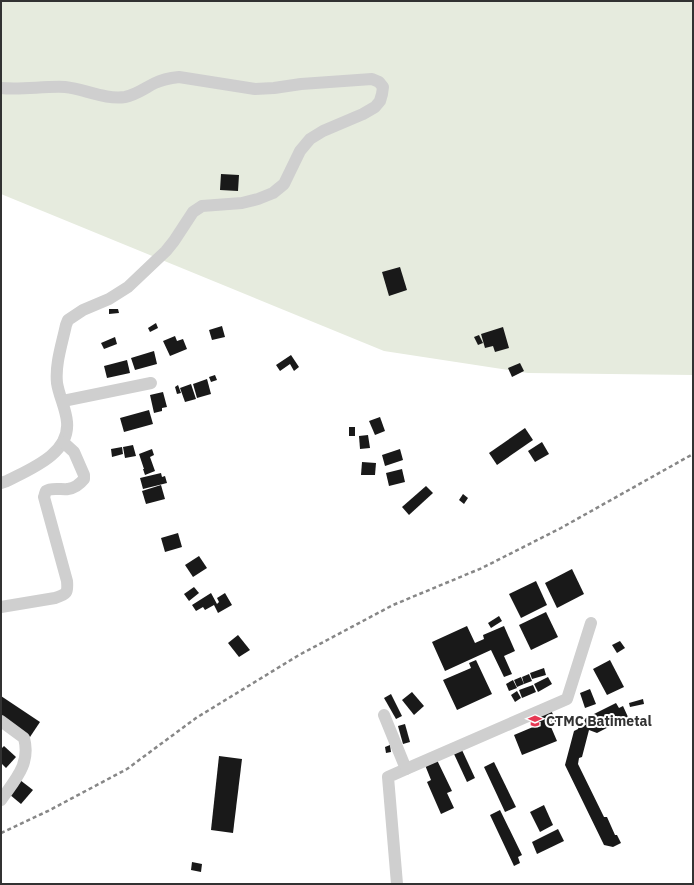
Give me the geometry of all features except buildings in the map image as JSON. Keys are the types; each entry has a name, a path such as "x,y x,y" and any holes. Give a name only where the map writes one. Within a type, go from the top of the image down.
{"street":[{"path":"1,88 63,87 76,88 113,97 126,97 138,93 156,82 168,78 179,77 255,89 372,79 379,82 383,87 380,101 374,107 363,114 324,131 310,139 300,151 284,184 273,193 242,203 202,206 193,212 166,251 128,287 109,299 78,313 68,320 57,367 57,384 63,401 67,423 66,437 60,447 46,460 1,483"},
{"path":"63,401 152,383"},
{"path":"1,607 55,598 66,594 67,581 44,497 46,491 52,489 69,490 80,485 84,479 84,475 74,452 63,442"},
{"path":"397,884 388,777 567,699 591,623"},
{"path":"384,716 406,769"},
{"path":"1,721 24,738 26,751 24,764 17,778 1,800"}],"shaded area":[{"path":"1,1 693,1 693,375 528,373 384,351 1,194"}],"railway":[{"path":"1,833 48,811 127,769 196,718 299,655 393,605 482,568 561,528 693,454"}],"place":[{"name":"CTMC Batimetal","path":"535,721"}]}
